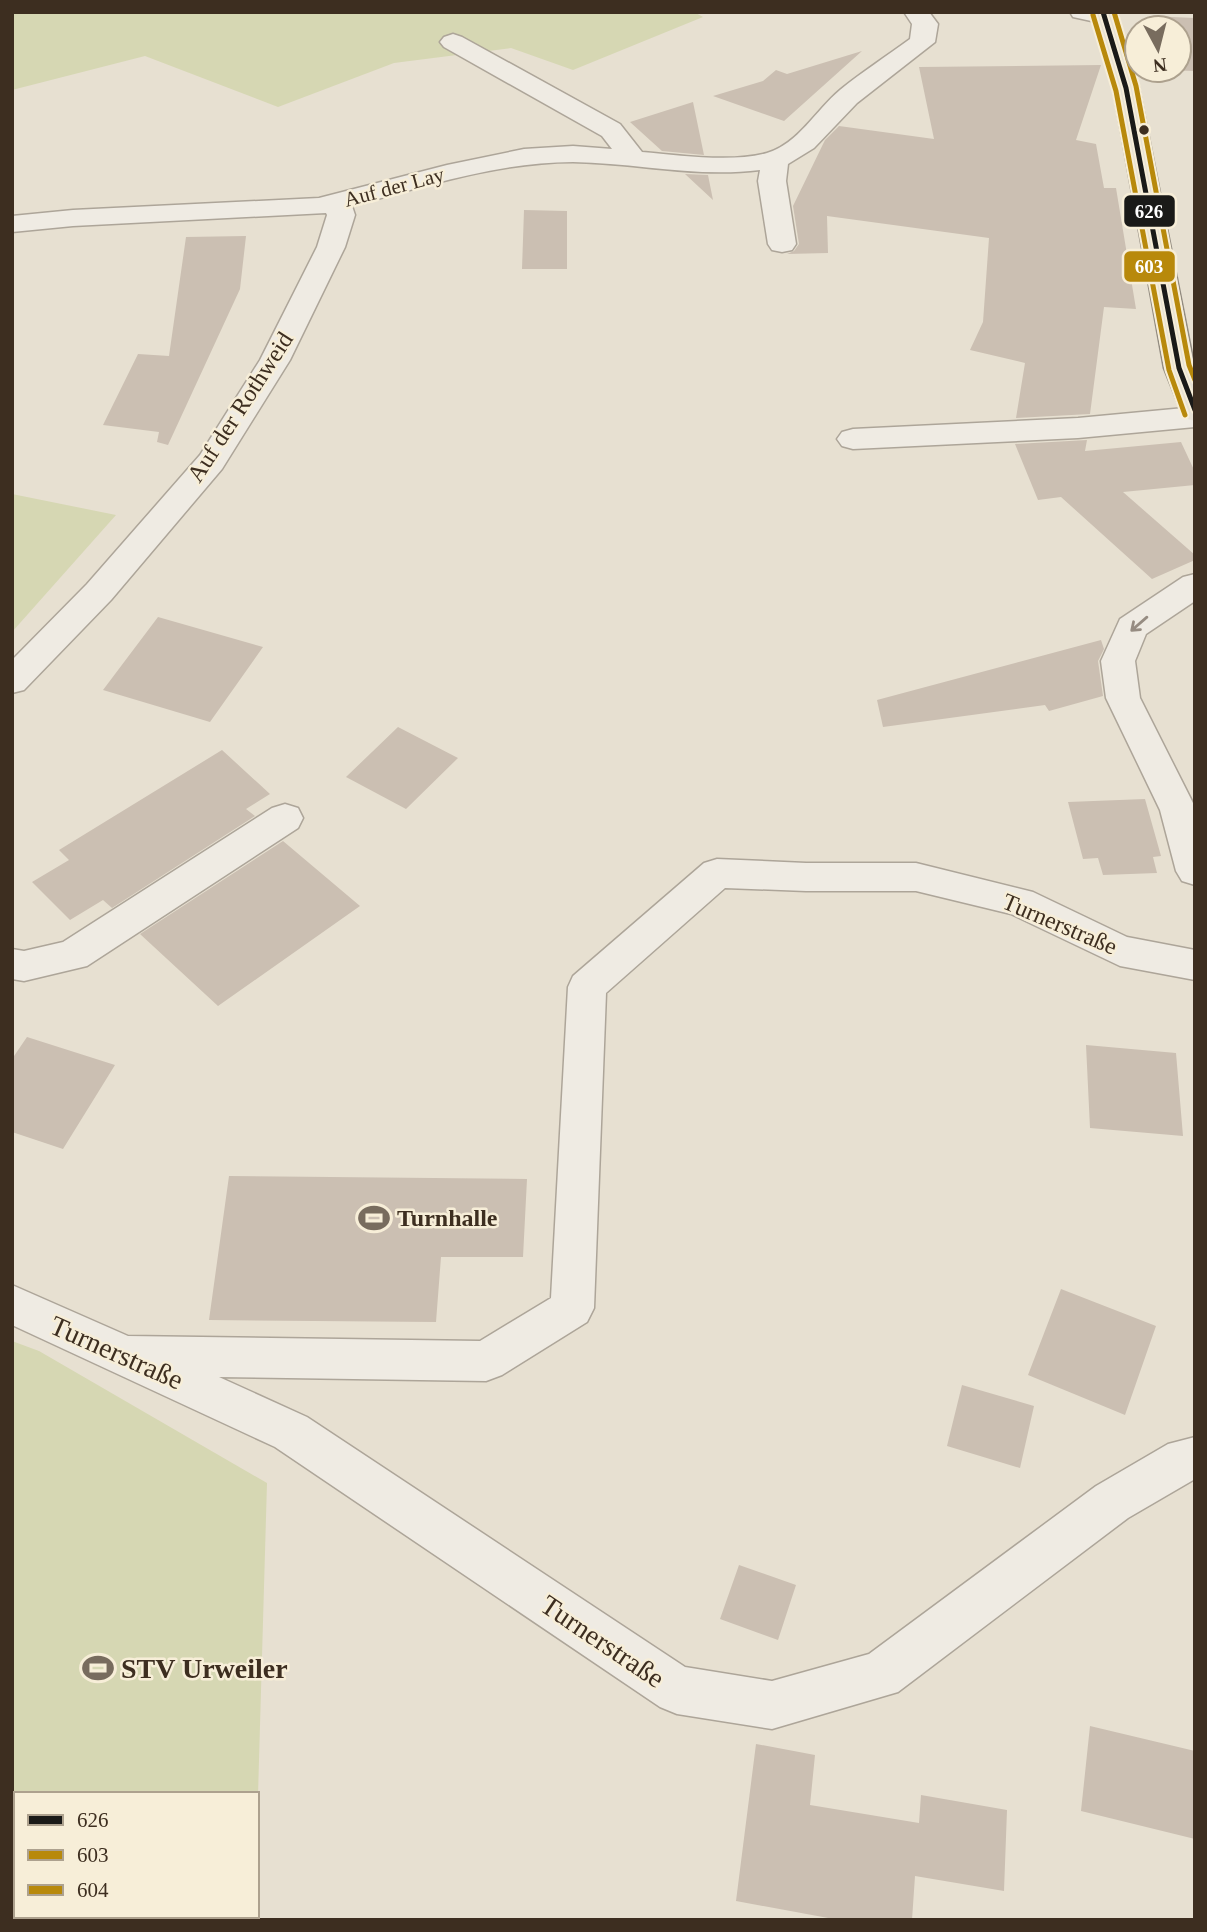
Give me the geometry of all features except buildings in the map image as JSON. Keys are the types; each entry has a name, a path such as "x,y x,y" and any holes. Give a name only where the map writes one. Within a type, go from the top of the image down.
{"main road":[{"path":"1096,14 1126,88 1179,368 1195,411"}],"street":[{"name":"Auf der Lay","path":"12,224 73,218 286,208 337,202 447,173 524,157 573,154 688,164 741,164 775,160 805,142 848,97 922,42 925,24 916,12"},
{"path":"453,42 611,130 633,158"},
{"path":"775,160 772,181 782,244"},
{"name":"Auf der Rothweid","path":"12,681 99,592 211,462 275,360 318,272 341,215 337,202"},
{"path":"853,439 1078,428 1195,417"},
{"path":"1195,585 1132,627 1118,661 1123,698 1145,738 1178,810 1195,871"},
{"path":"12,964 24,966 73,955 285,818"},
{"name":"Turnerstraße","path":"129,1356 486,1361 572,1308 587,986 717,873 806,877 916,877 1020,902 1120,951 1195,965"},
{"name":"Turnerstraße","path":"12,1304 291,1432 677,1690 772,1705 881,1675 1112,1502 1184,1459 1195,1458"}],"green space":[{"path":"12,12 694,12 703,17 573,70 511,48 394,63 278,107 145,56 12,90"},
{"path":"12,494 116,515 12,632"},
{"path":"12,1341 39,1351 267,1483 258,1792 14,1792 14,1918 255,1920 12,1920"}],"transit line":[{"name":"626","path":"1103,12 1126,88 1179,368 1195,410"},
{"name":"604","path":"1114,12 1136,86 1189,365 1195,380"},
{"name":"603","path":"1093,15 1116,91 1169,370 1185,415"}],"place":[{"name":"Turnhalle","path":"374,1218"},
{"name":"STV Urweiler","path":"98,1668"}]}
